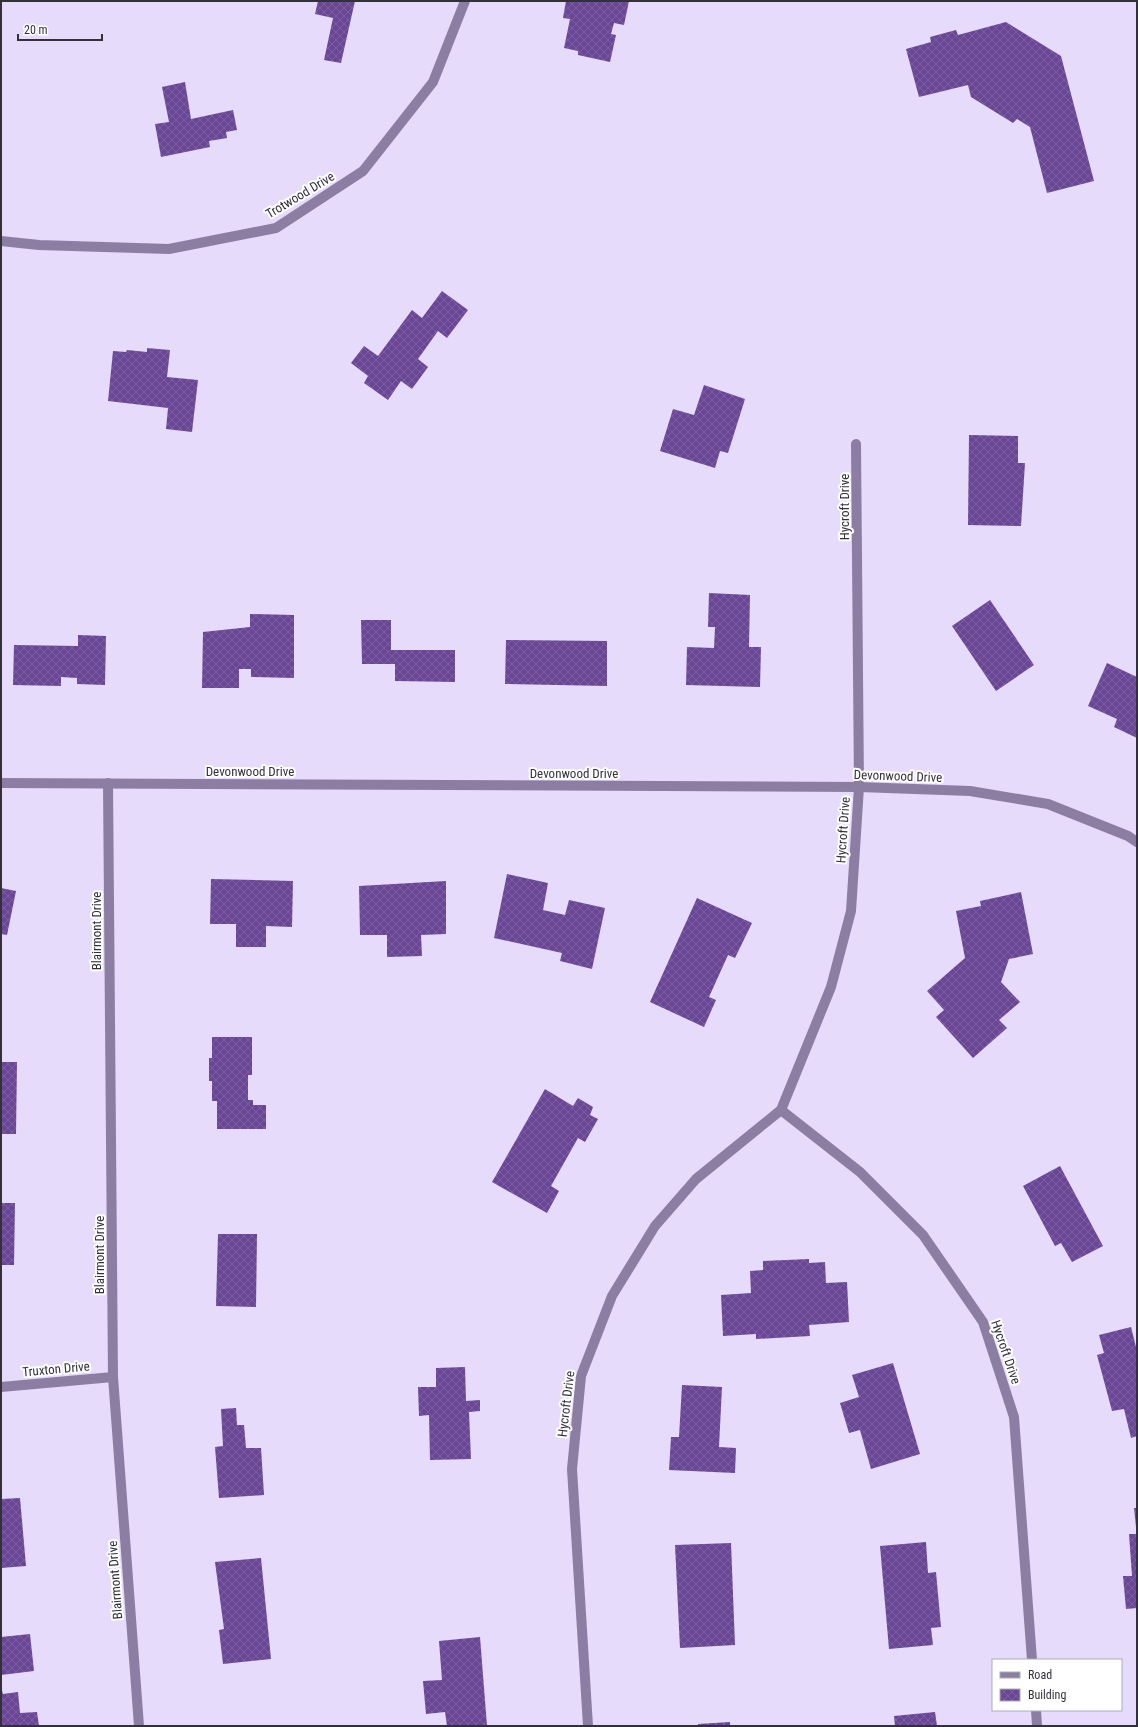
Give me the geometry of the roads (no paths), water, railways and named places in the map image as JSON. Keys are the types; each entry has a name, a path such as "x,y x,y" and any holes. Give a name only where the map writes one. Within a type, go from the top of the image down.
{"street":[{"name":"Trotwood Drive","path":"1,241 39,245 169,249 276,228 363,171 433,82 465,1"},
{"name":"Hycroft Drive","path":"588,1726 572,1469 580,1376 612,1296 655,1226 696,1179 781,1110 831,987 851,911 859,787 856,444"},
{"name":"Devonwood Drive","path":"1,783 859,787 970,791 1048,804 1128,836 1137,842"},
{"name":"Blairmont Drive","path":"108,783 112,1377 139,1726"},
{"name":"Hycroft Drive","path":"781,1110 860,1172 923,1235 983,1322 1014,1417 1032,1659"},
{"name":"Truxton Drive","path":"1,1387 112,1377"},
{"path":"1036,1711 1037,1726"}]}
